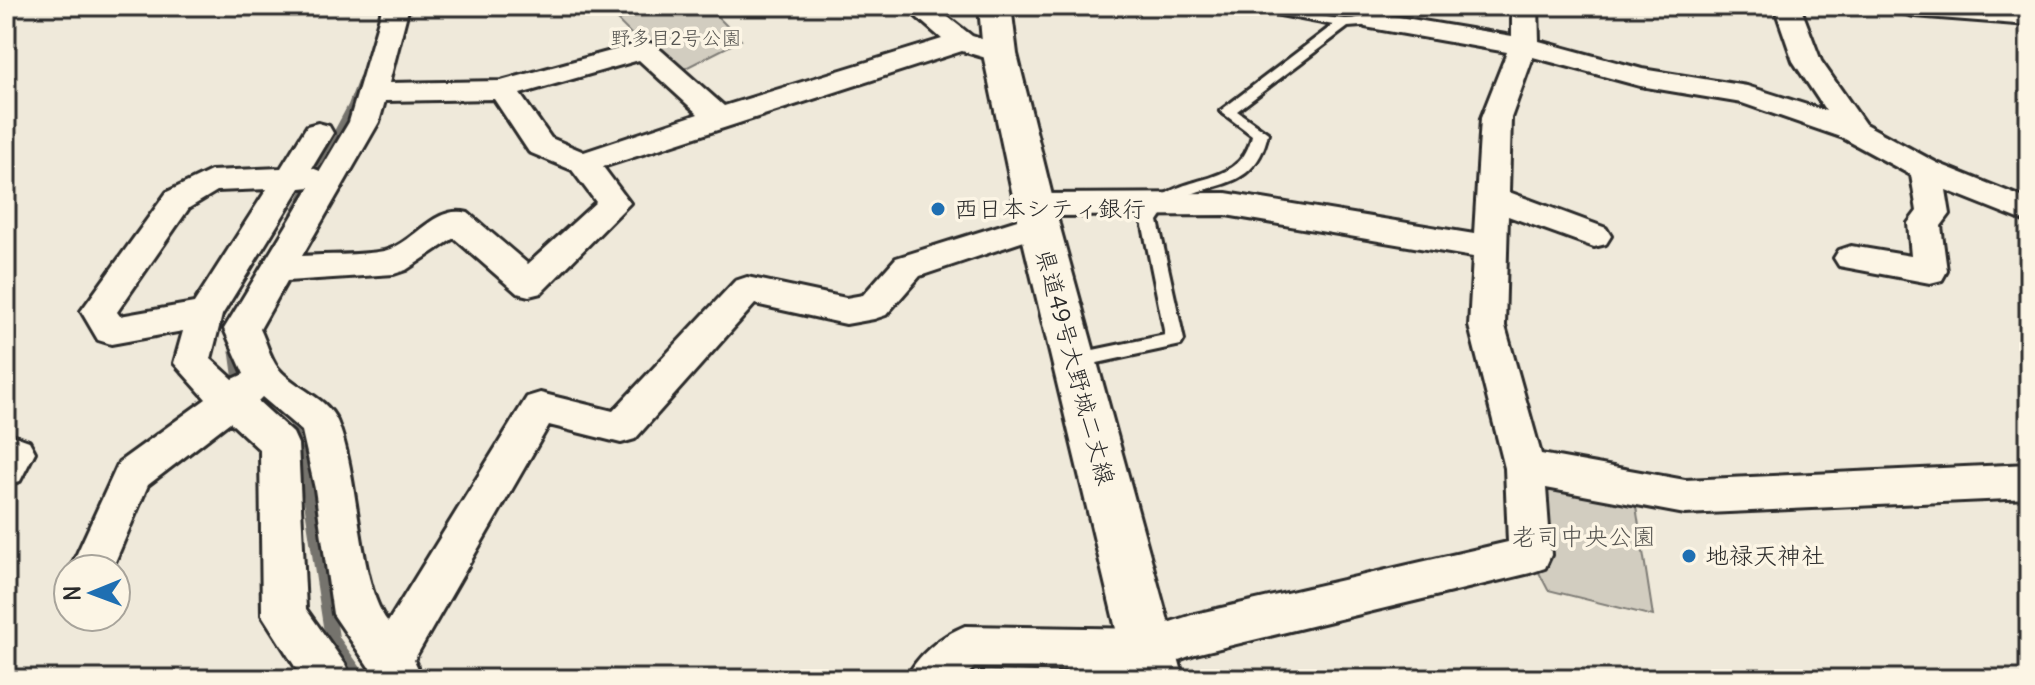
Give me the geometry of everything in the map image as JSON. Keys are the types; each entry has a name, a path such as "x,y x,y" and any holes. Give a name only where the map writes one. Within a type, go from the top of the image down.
{"main road":[{"name":"県道49号大野城二丈線","path":"995,6 981,48 1038,215 1152,665"},
{"path":"1914,6 2029,15"}],"street":[{"path":"396,6 364,122 310,177 205,314 192,363 319,423 335,489 355,614 395,669 540,408 621,428 747,290 846,311 874,306 908,267 1038,215 1161,204 1226,204 1490,248"},
{"path":"917,6 981,48"},
{"path":"929,679 965,647 1152,665 1195,634 1530,555 1525,468 1487,326 1496,118 1524,46 1525,6"},
{"path":"1787,6 1807,61 1854,131"},
{"path":"1375,21 1524,46 1640,77 1747,95 1854,131 1926,170 2029,212"},
{"path":"583,163 719,117 981,48"},
{"path":"372,92 502,90 644,50 719,117"},
{"path":"277,270 394,262 456,221 529,284 614,203 583,163 540,145 502,90"},
{"path":"318,133 310,177 277,270 242,329 248,388 279,444 284,615 329,679"},
{"path":"1851,258 1930,271 1924,223 1934,214 1926,170"},
{"path":"205,314 111,331 99,311 178,200 211,181 310,177"},
{"path":"1493,198 1594,236"},
{"path":"98,553 133,474 248,388"},
{"path":"1525,468 1685,497 2029,481"}],"lane":[{"path":"1254,6 1344,23 1375,21"},
{"path":"1074,361 1175,340 1150,221 1161,204 1248,167 1259,150 1260,133 1227,111 1344,23"}],"green space":[{"name":"野多目2号公園","path":"658,6 707,6 741,40 672,75 617,20"},
{"name":"老司中央公園","path":"1525,468 1633,487 1653,616 1548,590 1530,555"}],"waterway":[{"path":"295,213 353,105 364,76"},
{"path":"234,340 237,374 256,381"},
{"path":"290,417 299,428 332,639 361,679"}],"place":[{"name":"西日本シティ銀行","path":"938,209"},
{"name":"地禄天神社","path":"1689,556"}]}
